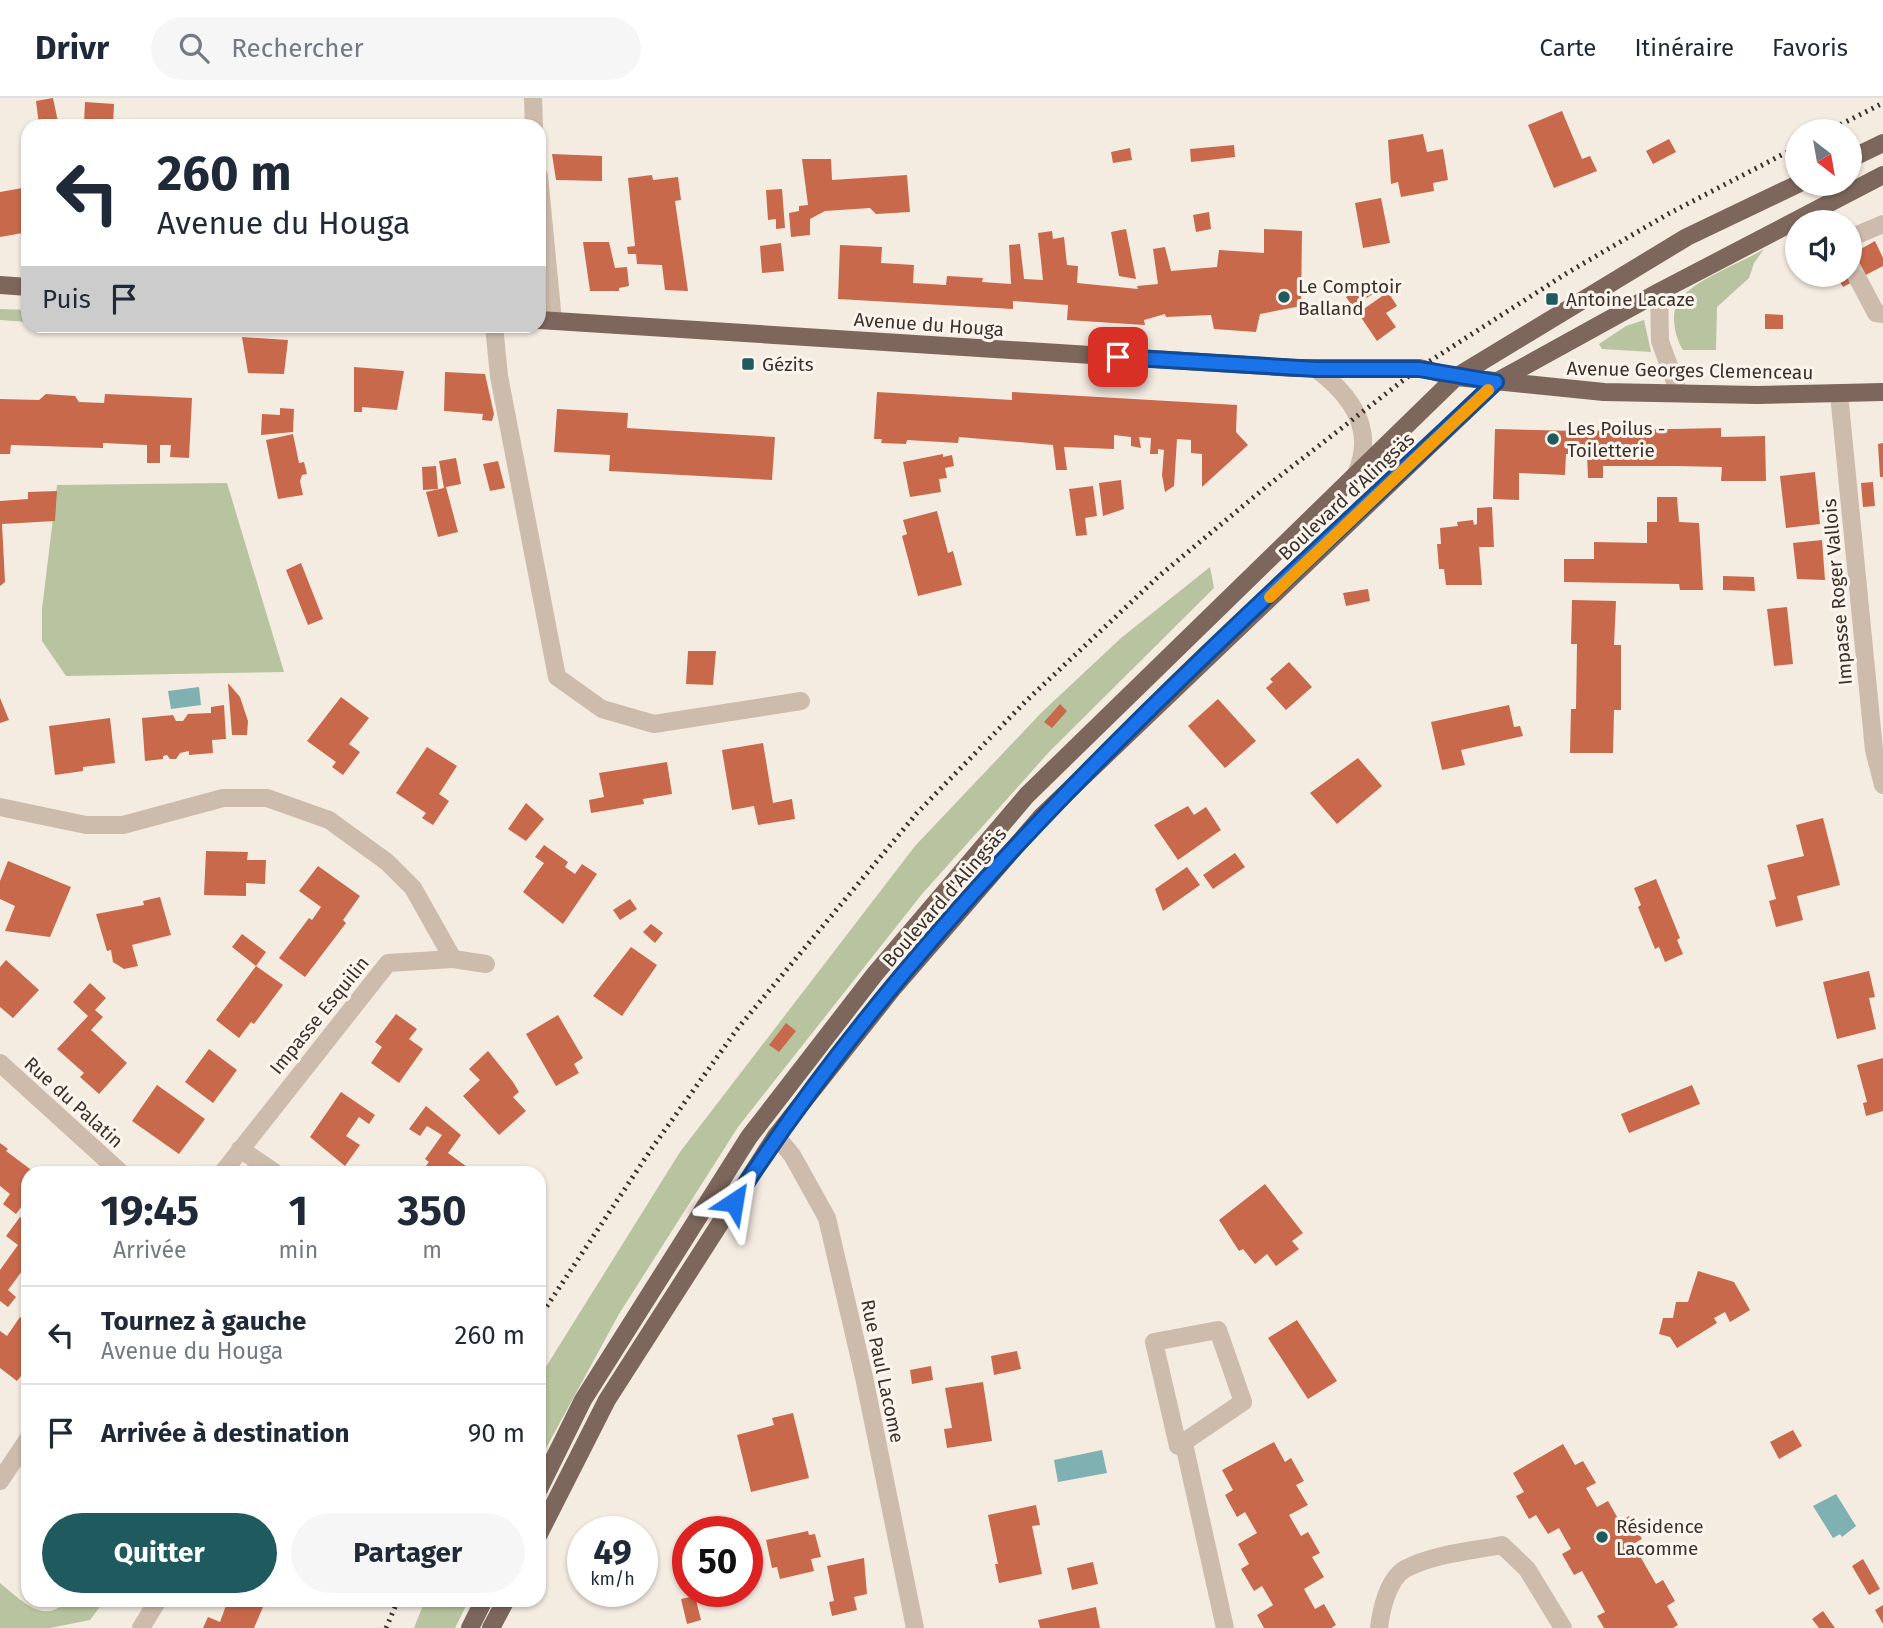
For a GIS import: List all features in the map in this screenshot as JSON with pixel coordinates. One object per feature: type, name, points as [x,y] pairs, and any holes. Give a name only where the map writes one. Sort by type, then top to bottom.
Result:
[{"type":"main road","points":[[1862,154],[1883,144]]},
{"type":"main road","name":"Boulevard d'Alingsäs","points":[[546,1520],[607,1400],[776,1136],[894,987],[1042,816],[1496,382],[1659,292],[1883,175]]},
{"type":"main road","name":"Boulevard d'Alingsäs","points":[[546,1475],[583,1401],[749,1137],[874,974],[1027,795],[1456,377],[1687,237],[1785,190]]},
{"type":"main road","points":[[0,285],[21,286]]},
{"type":"main road","name":"Avenue du Houga","points":[[546,321],[1316,369],[1419,369],[1496,382]]},
{"type":"main road","name":"Avenue Georges Clemenceau","points":[[1496,382],[1604,392],[1883,392]]},
{"type":"main road","points":[[470,1628],[480,1607]]},
{"type":"main road","points":[[491,1628],[502,1607]]},
{"type":"street","points":[[533,98],[534,119]]},
{"type":"street","points":[[1862,233],[1883,224]]},
{"type":"street","points":[[1862,287],[1876,313],[1883,314]]},
{"type":"street","points":[[1659,292],[1660,341],[1679,393]]},
{"type":"street","points":[[495,333],[499,376],[557,677],[602,709],[654,724],[801,701]]},
{"type":"street","points":[[1316,369],[1348,397],[1358,415],[1364,448],[1356,474]]},
{"type":"street","name":"Impasse Roger Vallois","points":[[1839,394],[1874,750],[1883,785]]},
{"type":"street","points":[[0,807],[86,825],[123,825],[223,798],[267,798],[329,820],[387,862],[413,888],[453,959]]},
{"type":"street","name":"Impasse Esquilin","points":[[227,1166],[388,963],[453,959],[486,964]]},
{"type":"street","name":"Rue du Palatin","points":[[0,1063],[113,1166]]},
{"type":"street","name":"Rue Paul Lacome","points":[[776,1136],[792,1155],[827,1218],[864,1377],[915,1628]]},
{"type":"street","points":[[240,1149],[265,1166]]},
{"type":"street","points":[[1218,1330],[1243,1402],[1184,1444],[1178,1446],[1154,1342],[1218,1330]]},
{"type":"street","points":[[1184,1444],[1225,1628]]},
{"type":"street","points":[[0,1481],[21,1450]]},
{"type":"street","points":[[1379,1628],[1382,1604],[1403,1570],[1440,1558],[1502,1545],[1527,1569],[1563,1628]]},
{"type":"street","points":[[141,1628],[154,1607]]},
{"type":"green space","points":[[1764,249],[1754,263],[1749,278],[1717,307],[1716,350],[1683,350],[1674,325],[1675,311],[1680,299],[1708,278]]},
{"type":"green space","points":[[0,309],[21,310],[21,322],[0,320]]},
{"type":"green space","points":[[1644,320],[1651,352],[1602,349],[1599,344],[1626,326]]},
{"type":"green space","points":[[227,483],[284,672],[66,676],[42,641],[42,609],[57,485]]},
{"type":"green space","points":[[1210,567],[1214,588],[1049,752],[922,894],[738,1127],[619,1314],[546,1448],[546,1367],[680,1152],[915,846],[1042,712],[1121,638]]},
{"type":"green space","points":[[0,1583],[21,1600],[21,1607],[50,1611],[60,1607],[100,1607],[90,1620],[50,1628],[0,1628]]},
{"type":"green space","points":[[422,1607],[466,1607],[455,1628],[414,1628]]},
{"type":"water","points":[[199,687],[201,705],[171,709],[168,691]]},
{"type":"water","points":[[1102,1450],[1107,1473],[1058,1482],[1054,1460]]},
{"type":"water","points":[[1836,1494],[1856,1526],[1842,1537],[1840,1534],[1833,1538],[1813,1506]]},
{"type":"building","points":[[53,98],[57,119],[38,119],[36,101]]},
{"type":"building","points":[[85,102],[114,104],[113,119],[84,119]]},
{"type":"building","points":[[1562,111],[1582,159],[1590,156],[1597,171],[1554,188],[1528,125]]},
{"type":"building","points":[[1423,134],[1427,152],[1443,149],[1448,180],[1433,183],[1434,191],[1401,197],[1398,182],[1391,184],[1388,140]]},
{"type":"building","points":[[1669,139],[1676,152],[1653,164],[1646,151]]},
{"type":"building","points":[[1234,145],[1235,157],[1191,162],[1190,149]]},
{"type":"building","points":[[1130,148],[1132,160],[1113,163],[1111,152]]},
{"type":"building","points":[[552,154],[602,156],[602,181],[556,180]]},
{"type":"building","points":[[802,159],[831,159],[832,180],[907,175],[910,212],[876,214],[870,208],[825,211],[810,219],[810,235],[791,237],[789,213],[799,211],[799,206],[808,205]]},
{"type":"building","points":[[652,175],[653,180],[678,177],[681,200],[675,201],[688,291],[665,290],[662,265],[637,264],[636,254],[628,254],[627,247],[635,246],[628,178]]},
{"type":"building","points":[[21,188],[21,233],[0,237],[0,192]]},
{"type":"building","points":[[782,189],[785,228],[776,229],[776,219],[768,220],[766,190]]},
{"type":"building","points":[[1381,198],[1390,243],[1363,248],[1355,203]]},
{"type":"building","points":[[1209,212],[1211,229],[1196,232],[1193,215]]},
{"type":"building","points":[[1126,229],[1136,279],[1119,276],[1111,232]]},
{"type":"building","points":[[1264,229],[1302,231],[1301,306],[1260,314],[1256,332],[1214,329],[1211,315],[1166,317],[1165,314],[1144,320],[1145,325],[1067,320],[1068,305],[1013,301],[1013,309],[838,299],[840,245],[882,247],[881,263],[914,265],[913,283],[946,285],[947,276],[983,278],[982,282],[1011,284],[1009,245],[1020,244],[1024,279],[1043,280],[1038,233],[1052,231],[1053,239],[1064,237],[1067,265],[1078,266],[1077,283],[1138,289],[1137,286],[1158,284],[1153,249],[1165,247],[1171,271],[1217,267],[1219,250],[1264,253]]},
{"type":"building","points":[[1875,241],[1883,258],[1883,266],[1862,277],[1862,248]]},
{"type":"building","points":[[583,242],[609,242],[615,268],[627,267],[629,286],[619,288],[619,291],[590,291]]},
{"type":"building","points":[[781,243],[784,271],[762,273],[760,246]]},
{"type":"building","points":[[1369,282],[1376,292],[1353,307],[1346,297]]},
{"type":"building","points":[[1388,292],[1397,306],[1386,313],[1396,327],[1377,341],[1358,313]]},
{"type":"building","points":[[1765,314],[1783,315],[1783,329],[1765,329]]},
{"type":"building","points":[[242,337],[288,340],[284,374],[248,373]]},
{"type":"building","points":[[354,367],[404,371],[397,410],[362,407],[362,412],[354,412]]},
{"type":"building","points":[[445,372],[485,374],[494,414],[492,421],[482,420],[483,414],[444,411]]},
{"type":"building","points":[[877,392],[1012,400],[1012,392],[1237,405],[1236,432],[1248,445],[1202,487],[1202,454],[1191,453],[1191,440],[1177,439],[1174,486],[1165,492],[1162,475],[1164,450],[1158,449],[1158,454],[1150,454],[1151,438],[1139,437],[1141,448],[1131,446],[1131,437],[1114,435],[1114,449],[1064,447],[1067,470],[1056,470],[1053,445],[959,437],[958,443],[907,440],[906,444],[881,443],[882,439],[874,439]]},
{"type":"building","points":[[46,394],[75,396],[79,402],[104,403],[105,394],[192,398],[189,458],[170,457],[171,445],[160,445],[160,463],[147,463],[147,445],[103,443],[103,448],[11,445],[10,454],[0,454],[0,399],[39,400]]},
{"type":"building","points":[[280,408],[294,409],[293,432],[261,435],[262,414],[280,415]]},
{"type":"building","points":[[557,409],[628,413],[627,428],[775,437],[772,480],[609,471],[610,455],[554,452]]},
{"type":"building","points":[[1721,428],[1721,437],[1765,436],[1766,481],[1721,481],[1722,467],[1675,466],[1603,466],[1603,478],[1588,478],[1587,454],[1566,454],[1565,475],[1519,473],[1519,500],[1493,499],[1495,429],[1577,431]]},
{"type":"building","points":[[293,434],[299,463],[304,462],[307,474],[302,475],[300,481],[303,495],[278,499],[266,440]]},
{"type":"building","points":[[1883,443],[1883,477],[1880,477],[1878,444]]},
{"type":"building","points":[[943,454],[943,457],[952,455],[954,466],[945,468],[947,478],[939,479],[941,492],[910,497],[903,462]]},
{"type":"building","points":[[456,458],[461,484],[446,487],[458,532],[438,537],[426,492],[444,488],[439,461]]},
{"type":"building","points":[[498,461],[505,488],[490,491],[483,464]]},
{"type":"building","points":[[436,466],[438,489],[423,490],[422,467]]},
{"type":"building","points":[[1815,472],[1820,524],[1786,528],[1780,476]]},
{"type":"building","points":[[1121,480],[1124,509],[1103,516],[1099,483]]},
{"type":"building","points":[[1873,482],[1875,506],[1863,507],[1861,483]]},
{"type":"building","points":[[1093,486],[1097,516],[1085,518],[1087,535],[1076,536],[1069,489]]},
{"type":"building","points":[[57,491],[55,521],[2,524],[5,582],[0,586],[0,501],[28,499],[28,492]]},
{"type":"building","points":[[1657,497],[1677,497],[1679,522],[1699,523],[1703,590],[1680,590],[1679,584],[1564,582],[1564,559],[1594,559],[1594,542],[1647,543],[1647,522],[1657,522]]},
{"type":"building","points":[[1492,507],[1494,547],[1479,547],[1482,585],[1446,585],[1444,569],[1439,569],[1437,544],[1441,544],[1440,528],[1458,526],[1457,522],[1473,520],[1474,525],[1477,524],[1477,508]]},
{"type":"building","points":[[937,511],[948,553],[953,551],[962,585],[918,596],[902,536],[907,534],[903,520]]},
{"type":"building","points":[[1822,540],[1825,580],[1797,579],[1793,543]]},
{"type":"building","points":[[301,563],[323,619],[308,625],[286,570]]},
{"type":"building","points":[[1723,576],[1754,577],[1755,591],[1723,590]]},
{"type":"building","points":[[1368,589],[1370,601],[1346,606],[1343,593]]},
{"type":"building","points":[[1572,600],[1616,601],[1614,645],[1621,645],[1621,710],[1614,710],[1613,753],[1570,753],[1571,709],[1576,709],[1577,644],[1571,644]]},
{"type":"building","points":[[1787,607],[1793,664],[1774,666],[1767,609]]},
{"type":"building","points":[[688,651],[716,651],[713,685],[686,684]]},
{"type":"building","points":[[1289,662],[1312,687],[1286,710],[1266,688],[1273,682],[1270,679]]},
{"type":"building","points":[[228,683],[240,697],[248,721],[247,735],[232,735]]},
{"type":"building","points":[[341,697],[369,718],[349,744],[360,752],[343,775],[332,767],[336,762],[307,741]]},
{"type":"building","points":[[0,698],[9,720],[0,723]]},
{"type":"building","points":[[1218,699],[1256,741],[1225,768],[1188,726]]},
{"type":"building","points":[[1060,704],[1067,711],[1052,728],[1044,722]]},
{"type":"building","points":[[224,705],[226,739],[212,740],[213,753],[189,755],[189,751],[180,753],[176,759],[170,759],[167,755],[163,756],[163,759],[145,761],[142,718],[173,715],[176,721],[183,721],[188,714],[211,713],[211,707]]},
{"type":"building","points":[[1509,705],[1514,727],[1520,726],[1523,736],[1461,750],[1465,765],[1442,770],[1431,722]]},
{"type":"building","points":[[110,718],[115,763],[83,767],[83,771],[55,775],[49,726]]},
{"type":"building","points":[[763,743],[773,803],[792,799],[795,819],[758,825],[754,806],[732,810],[722,750]]},
{"type":"building","points":[[427,747],[457,766],[439,794],[449,801],[433,825],[422,818],[426,813],[396,793]]},
{"type":"building","points":[[1358,758],[1382,786],[1337,824],[1310,793]]},
{"type":"building","points":[[667,762],[672,794],[643,799],[644,804],[591,813],[589,800],[604,797],[599,773]]},
{"type":"building","points":[[526,803],[544,819],[526,841],[508,829]]},
{"type":"building","points":[[1188,806],[1194,815],[1206,807],[1221,830],[1178,860],[1154,825]]},
{"type":"building","points":[[1823,818],[1840,885],[1797,896],[1803,920],[1776,927],[1769,901],[1776,899],[1767,865],[1804,856],[1796,825]]},
{"type":"building","points":[[544,845],[568,862],[565,867],[575,874],[582,864],[597,874],[563,924],[523,892],[544,863],[535,857]]},
{"type":"building","points":[[206,851],[248,852],[247,860],[266,860],[265,884],[246,883],[246,896],[204,895]]},
{"type":"building","points":[[1235,853],[1245,867],[1213,889],[1203,875]]},
{"type":"building","points":[[8,861],[71,887],[50,937],[5,931],[15,906],[0,899],[0,881]]},
{"type":"building","points":[[318,866],[360,896],[343,920],[346,923],[305,977],[279,958],[309,918],[312,920],[321,907],[299,891]]},
{"type":"building","points":[[1187,867],[1200,885],[1163,911],[1155,889]]},
{"type":"building","points":[[1656,879],[1680,938],[1677,940],[1683,954],[1665,962],[1659,947],[1655,949],[1638,907],[1641,905],[1634,888]]},
{"type":"building","points":[[160,897],[171,935],[132,945],[138,966],[124,969],[113,962],[111,950],[107,951],[96,914],[144,905],[143,901]]},
{"type":"building","points":[[630,899],[637,909],[620,920],[613,910]]},
{"type":"building","points":[[651,924],[663,933],[655,943],[643,932]]},
{"type":"building","points":[[242,934],[266,952],[256,966],[232,947]]},
{"type":"building","points":[[631,947],[657,965],[622,1016],[593,996]]},
{"type":"building","points":[[6,960],[39,990],[13,1018],[0,1007],[0,967]]},
{"type":"building","points":[[256,966],[283,985],[254,1024],[251,1022],[239,1038],[216,1020]]},
{"type":"building","points":[[1869,971],[1875,997],[1869,998],[1876,1029],[1837,1039],[1823,982]]},
{"type":"building","points":[[90,983],[106,998],[95,1010],[103,1017],[91,1030],[127,1063],[99,1094],[80,1077],[84,1073],[57,1049],[88,1016],[73,1002]]},
{"type":"building","points":[[396,1014],[417,1029],[409,1039],[423,1049],[399,1083],[371,1063],[382,1047],[375,1042]]},
{"type":"building","points":[[558,1015],[583,1058],[574,1064],[579,1073],[556,1086],[526,1034]]},
{"type":"building","points":[[786,1023],[796,1031],[779,1052],[769,1045]]},
{"type":"building","points":[[209,1049],[237,1070],[213,1103],[185,1082]]},
{"type":"building","points":[[488,1051],[513,1082],[519,1092],[513,1097],[526,1111],[499,1135],[463,1096],[480,1080],[469,1069]]},
{"type":"building","points":[[1883,1058],[1883,1111],[1866,1116],[1863,1103],[1867,1102],[1857,1065]]},
{"type":"building","points":[[157,1085],[205,1119],[179,1154],[132,1121]]},
{"type":"building","points":[[1692,1085],[1700,1104],[1629,1133],[1621,1114]]},
{"type":"building","points":[[341,1092],[375,1115],[369,1124],[359,1117],[346,1136],[360,1145],[345,1166],[310,1137]]},
{"type":"building","points":[[426,1106],[461,1135],[448,1153],[466,1166],[426,1166],[429,1162],[425,1159],[442,1135],[427,1126],[420,1136],[409,1129]]},
{"type":"building","points":[[0,1143],[26,1166],[21,1166],[21,1207],[16,1214],[3,1204],[10,1194],[0,1186]]},
{"type":"building","points":[[1265,1184],[1303,1233],[1292,1241],[1299,1249],[1276,1266],[1267,1254],[1255,1264],[1243,1249],[1239,1251],[1219,1220]]},
{"type":"building","points":[[21,1218],[21,1272],[8,1290],[16,1297],[8,1307],[0,1301],[0,1270],[18,1245],[6,1236]]},
{"type":"building","points":[[1698,1271],[1734,1282],[1750,1310],[1730,1322],[1725,1312],[1714,1318],[1717,1323],[1677,1348],[1670,1337],[1659,1334],[1663,1318],[1673,1318],[1676,1302],[1688,1302]]},
{"type":"building","points":[[20,1317],[21,1376],[17,1381],[0,1368],[0,1331],[7,1336]]},
{"type":"building","points":[[1297,1320],[1337,1381],[1308,1399],[1268,1338]]},
{"type":"building","points":[[1017,1351],[1021,1369],[994,1375],[991,1356]]},
{"type":"building","points":[[931,1366],[933,1380],[912,1384],[910,1370]]},
{"type":"building","points":[[983,1382],[992,1441],[947,1448],[944,1429],[952,1428],[945,1388]]},
{"type":"building","points":[[793,1413],[809,1478],[751,1492],[737,1435],[774,1425],[772,1418]]},
{"type":"building","points":[[1793,1430],[1802,1446],[1779,1459],[1770,1442]]},
{"type":"building","points":[[1274,1442],[1285,1462],[1291,1458],[1304,1481],[1296,1485],[1308,1505],[1289,1515],[1301,1536],[1308,1532],[1320,1553],[1312,1557],[1324,1577],[1304,1589],[1315,1609],[1324,1604],[1336,1625],[1331,1628],[1264,1628],[1257,1615],[1273,1605],[1262,1586],[1254,1591],[1241,1569],[1249,1564],[1238,1544],[1257,1533],[1245,1512],[1237,1517],[1225,1495],[1233,1490],[1222,1470]]},
{"type":"building","name":"Résidence Lacomme","points":[[1563,1444],[1575,1465],[1583,1461],[1596,1483],[1586,1488],[1597,1507],[1608,1501],[1620,1522],[1629,1516],[1642,1539],[1633,1544],[1656,1584],[1663,1580],[1675,1601],[1667,1606],[1678,1625],[1673,1628],[1604,1628],[1597,1616],[1605,1612],[1582,1571],[1574,1575],[1562,1554],[1571,1549],[1559,1528],[1548,1534],[1536,1515],[1529,1519],[1516,1496],[1524,1492],[1513,1473]]},
{"type":"building","points":[[1036,1505],[1040,1525],[1032,1526],[1042,1574],[999,1583],[988,1515]]},
{"type":"building","points":[[808,1531],[809,1535],[815,1534],[821,1557],[811,1559],[814,1571],[780,1579],[777,1567],[772,1568],[766,1540]]},
{"type":"building","points":[[864,1558],[867,1594],[854,1597],[857,1610],[832,1616],[829,1602],[834,1601],[827,1566]]},
{"type":"building","points":[[1863,1559],[1880,1589],[1869,1595],[1852,1566]]},
{"type":"building","points":[[1093,1562],[1098,1584],[1072,1590],[1067,1568]]},
{"type":"building","points":[[1883,1605],[1883,1624],[1875,1610]]},
{"type":"building","points":[[225,1607],[263,1607],[254,1628],[203,1628],[208,1617],[220,1622]]},
{"type":"building","points":[[683,1607],[698,1607],[701,1620],[687,1624]]},
{"type":"building","points":[[1096,1607],[1100,1628],[1040,1628],[1038,1620]]},
{"type":"building","points":[[1823,1611],[1835,1628],[1819,1628],[1812,1619]]},
{"type":"railway","points":[[1852,119],[1883,103]]},
{"type":"railway","points":[[546,1307],[652,1148],[738,1028],[917,813],[1025,702],[1159,576],[1267,486],[1419,368],[1567,273],[1668,214],[1785,153]]},
{"type":"railway","points":[[386,1628],[395,1607]]},
{"type":"slow traffic","points":[[1270,597],[1488,390]]},
{"type":"place","name":"Le Comptoir Balland","points":[[1284,297]]},
{"type":"place","name":"Antoine Lacaze","points":[[1552,299]]},
{"type":"place","name":"Gézits","points":[[748,364]]},
{"type":"place","name":"Les Poilus - Toiletterie","points":[[1553,439]]},
{"type":"place","name":"Résidence Lacomme","points":[[1602,1537]]},
{"type":"route","points":[[734,1202],[776,1136],[894,987],[1042,816],[1496,382],[1419,369],[1316,369],[1118,357]]}]
